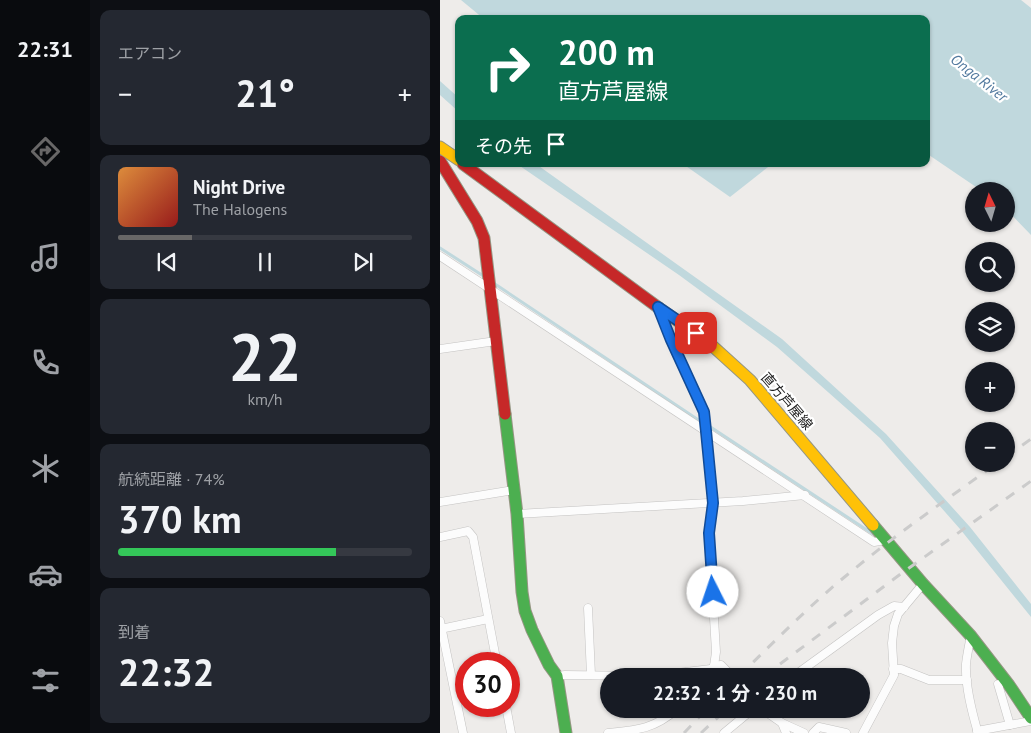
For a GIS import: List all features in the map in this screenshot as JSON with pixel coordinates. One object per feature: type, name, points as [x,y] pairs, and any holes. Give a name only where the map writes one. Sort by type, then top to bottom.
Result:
[{"type":"main road","points":[[440,147],[455,157]]},
{"type":"main road","points":[[440,161],[478,221],[484,238],[517,514],[525,611],[549,665],[557,676],[566,733]]},
{"type":"main road","name":"直方芦屋線","points":[[467,167],[707,341],[750,380],[885,540],[971,636],[1031,719]]},
{"type":"street","points":[[440,256],[874,542],[885,540]]},
{"type":"street","points":[[658,307],[676,352],[704,412],[713,503],[709,533],[716,652],[713,668]]},
{"type":"street","points":[[676,352],[680,342],[688,335],[696,333]]},
{"type":"street","points":[[440,349],[496,341]]},
{"type":"street","points":[[440,502],[514,490]]},
{"type":"street","points":[[517,514],[805,496]]},
{"type":"street","points":[[440,537],[468,531],[473,537],[495,652]]},
{"type":"street","points":[[863,733],[894,675],[892,643],[898,614],[923,584]]},
{"type":"street","points":[[805,668],[878,615],[894,606],[904,607]]},
{"type":"street","points":[[588,608],[592,675]]},
{"type":"street","points":[[462,733],[440,626],[488,618]]},
{"type":"street","points":[[971,636],[966,664],[971,710],[978,732],[1031,719]]},
{"type":"street","points":[[713,668],[721,665],[724,668]]},
{"type":"street","points":[[893,669],[901,669],[929,680],[968,680]]},
{"type":"street","points":[[557,676],[600,675]]},
{"type":"street","points":[[998,684],[1010,725]]},
{"type":"street","points":[[508,717],[511,733]]},
{"type":"street","points":[[608,733],[645,728],[666,718]]},
{"type":"street","points":[[724,733],[742,718]]},
{"type":"street","points":[[775,718],[804,733]]},
{"type":"street","points":[[782,723],[786,733]]},
{"type":"street","points":[[814,733],[819,727],[846,733]]},
{"type":"water","name":"Onga River","points":[[461,0],[1021,0],[1031,8],[1031,235],[1015,218],[1015,182],[969,182],[930,156],[930,15],[479,15]]},
{"type":"water","points":[[440,81],[455,94],[455,108],[440,95]]},
{"type":"water","points":[[521,167],[540,167],[782,339],[886,434],[970,527],[1031,604],[1031,617],[960,529],[880,438],[777,347],[679,275]]},
{"type":"water","points":[[687,167],[768,167],[730,197]]},
{"type":"waterway","points":[[440,248],[485,277]]},
{"type":"waterway","points":[[492,282],[703,423]]},
{"type":"waterway","points":[[709,426],[873,534]]},
{"type":"railway","points":[[1015,451],[1031,439]]},
{"type":"railway","points":[[747,668],[805,612],[865,560],[985,472]]},
{"type":"railway","points":[[775,668],[902,573],[1031,481]]},
{"type":"railway","points":[[684,733],[698,718]]},
{"type":"railway","points":[[701,733],[717,718]]},
{"type":"traffic: fast","points":[[505,414],[517,514],[525,611],[549,665],[557,676],[566,733]]},
{"type":"traffic: fast","points":[[873,525],[923,584],[971,636],[1009,685],[1031,718]]},
{"type":"traffic: slow","points":[[440,147],[455,157]]},
{"type":"traffic: slow","points":[[659,308],[707,341],[750,380],[873,525]]},
{"type":"traffic: jam","points":[[440,161],[477,221],[484,238],[505,414]]},
{"type":"traffic: jam","points":[[467,167],[659,308]]},
{"type":"route","points":[[696,333],[658,307],[704,412],[713,503],[709,533],[713,592]]}]
